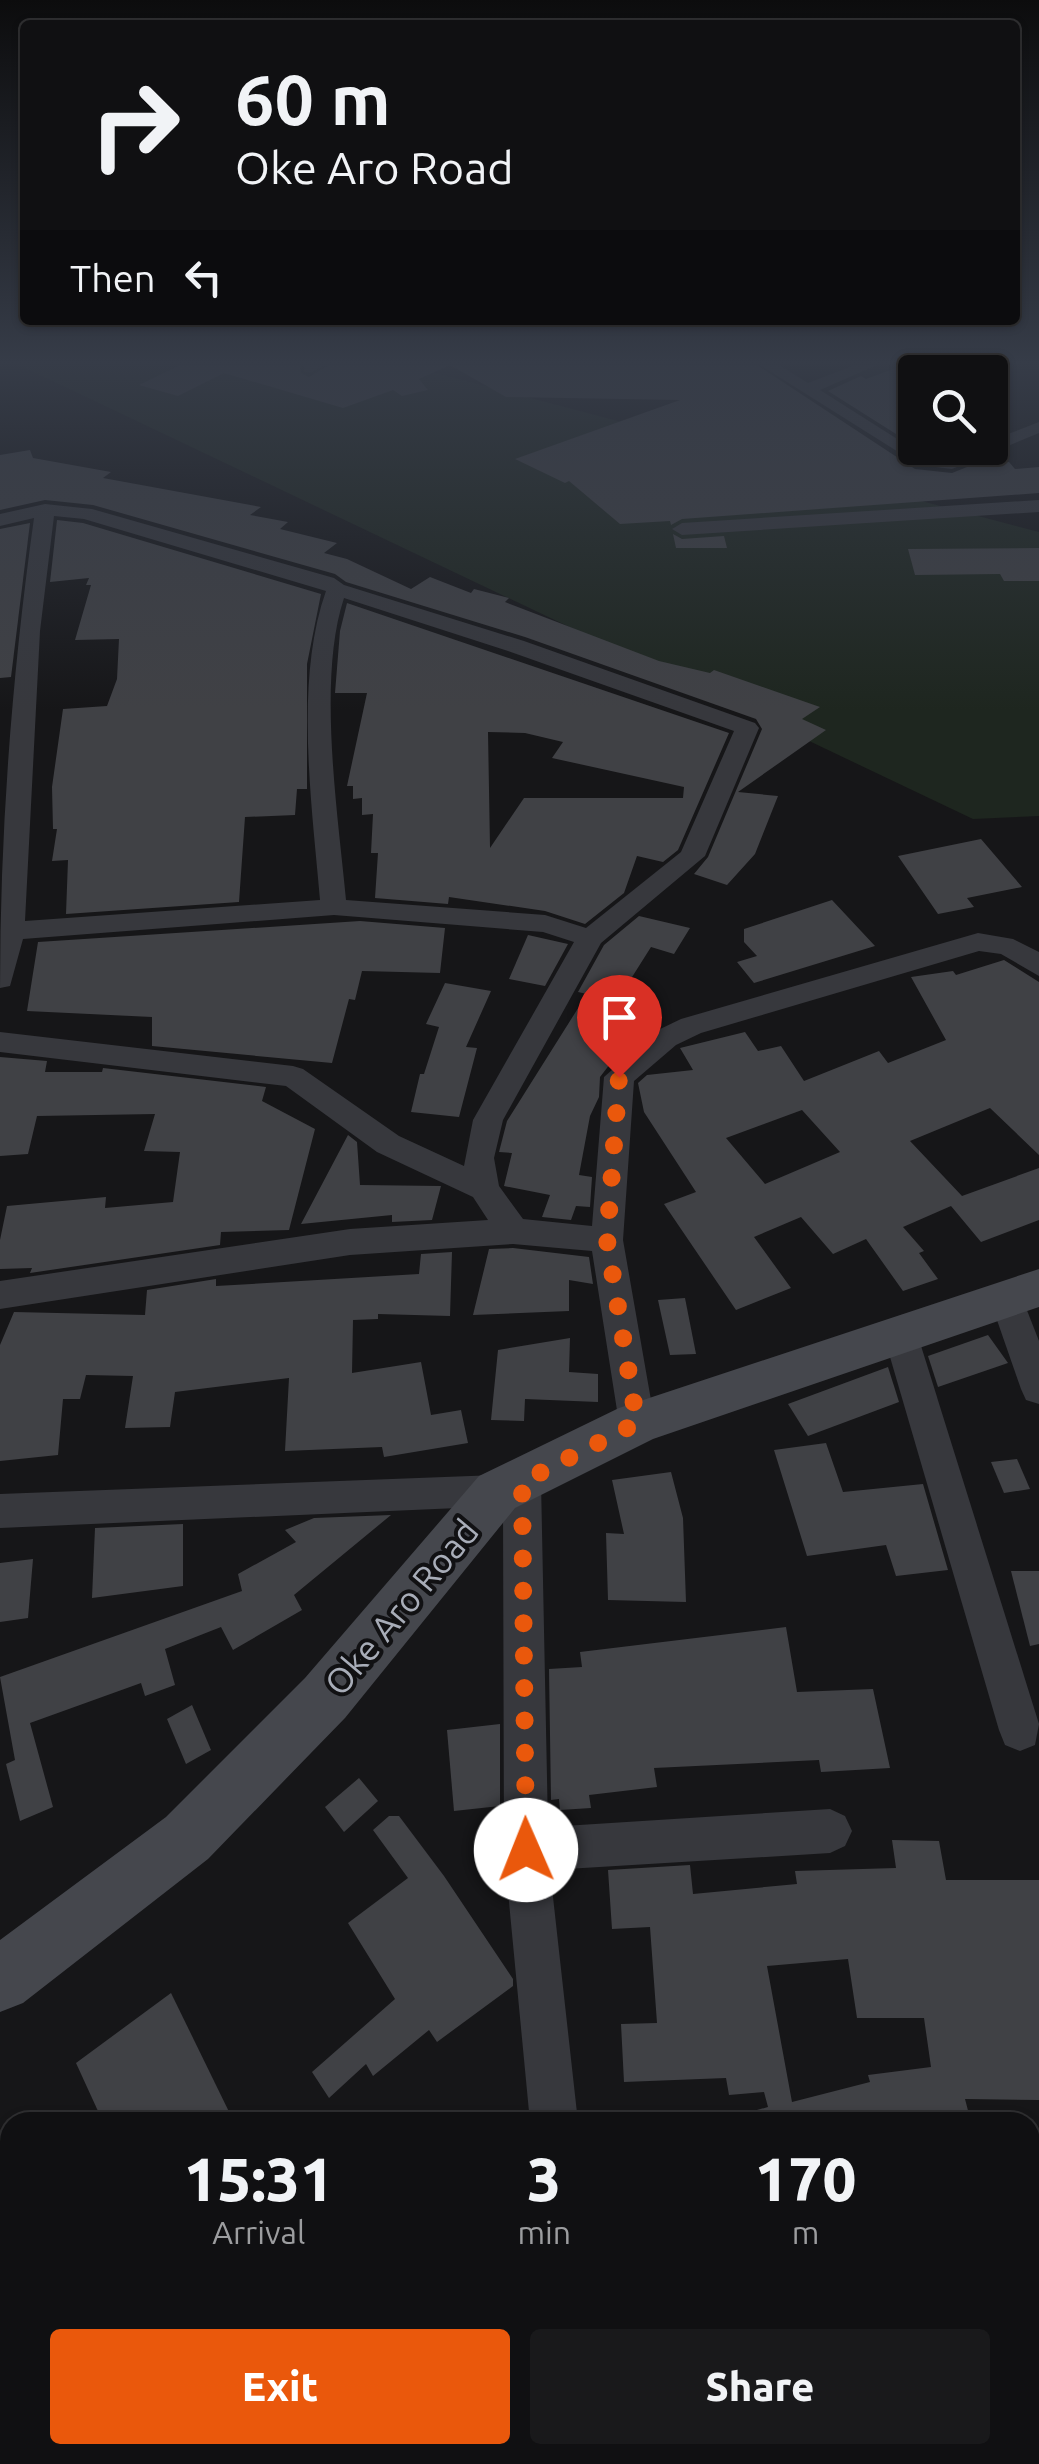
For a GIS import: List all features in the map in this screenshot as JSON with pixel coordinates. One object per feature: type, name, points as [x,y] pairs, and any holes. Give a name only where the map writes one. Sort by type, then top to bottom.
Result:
[{"type":"main road","name":"Oke Aro Road","points":[[0,1980],[187,1838],[325,1698],[509,1487],[637,1423],[1023,1294]]},
{"type":"street","points":[[682,529],[1039,506]]},
{"type":"street","points":[[0,979],[11,931],[10,782],[45,510]]},
{"type":"street","points":[[0,520],[45,510],[85,513],[151,530],[326,582],[337,589],[516,646],[747,728],[692,856],[590,938],[488,1120],[478,1158],[484,1189],[513,1230]]},
{"type":"street","points":[[334,908],[324,805],[323,670],[329,607],[337,589]]},
{"type":"street","points":[[0,638],[29,631]]},
{"type":"street","points":[[11,931],[334,908],[545,924],[590,938]]},
{"type":"street","points":[[637,1423],[607,1240],[619,1077],[666,1038],[691,1026],[978,942],[1001,943],[1024,952],[1039,967]]},
{"type":"street","points":[[0,1042],[292,1076],[388,1144],[484,1189]]},
{"type":"street","points":[[0,1294],[350,1242],[513,1230],[607,1240]]},
{"type":"street","points":[[1023,1294],[1039,1390]]},
{"type":"street","points":[[900,1333],[1020,1730]]},
{"type":"street","points":[[0,1511],[509,1487],[526,1850],[553,2112]]},
{"type":"street","points":[[526,1850],[830,1831]]},
{"type":"shaded area","points":[[261,480],[842,480],[1039,532],[1039,816],[973,819]]},
{"type":"building","points":[[0,480],[114,480],[261,507],[250,515],[288,522],[280,529],[337,543],[324,553],[347,559],[411,589],[430,577],[471,593],[474,589],[509,598],[505,602],[659,661],[710,673],[714,670],[820,707],[802,719],[826,730],[738,792],[778,796],[755,854],[727,885],[694,874],[708,857],[762,729],[756,719],[525,637],[346,582],[335,574],[93,505],[45,500],[0,510]]},
{"type":"building","points":[[559,480],[1039,480],[1039,493],[682,519],[671,525],[670,521],[620,524],[569,481]]},
{"type":"building","points":[[57,520],[83,523],[321,594],[307,664],[307,789],[297,789],[295,815],[245,817],[239,902],[66,914],[68,860],[52,861],[57,829],[53,829],[52,787],[63,709],[107,706],[117,679],[119,639],[75,640],[91,585],[86,585],[89,578],[50,582]]},
{"type":"building","points":[[30,523],[11,677],[0,678],[0,529]]},
{"type":"building","points":[[673,534],[682,539],[724,536],[727,548],[676,548]]},
{"type":"building","points":[[1039,548],[1039,581],[1004,581],[1000,574],[915,575],[908,549]]},
{"type":"building","points":[[347,603],[729,733],[678,850],[663,862],[637,856],[624,893],[585,924],[545,911],[449,897],[448,904],[375,898],[378,853],[371,853],[373,814],[362,815],[362,798],[353,799],[353,786],[347,786],[367,693],[335,693],[340,631]],"holes":[[[488,732],[525,733],[563,742],[552,758],[684,787],[683,798],[524,798],[490,848]]]},
{"type":"building","points":[[981,839],[1022,887],[967,898],[974,907],[938,914],[898,856]]},
{"type":"building","points":[[832,900],[875,946],[754,983],[737,962],[757,956],[744,942],[744,929]]},
{"type":"building","points":[[639,916],[690,928],[674,954],[651,947],[615,1004],[638,1011],[620,1051],[600,1077],[599,1097],[590,1116],[579,1175],[592,1177],[590,1207],[576,1206],[571,1220],[542,1217],[550,1195],[504,1186],[512,1153],[499,1152],[507,1121],[587,994],[578,992],[604,945]]},
{"type":"building","points":[[360,921],[445,928],[440,973],[362,971],[355,1000],[349,999],[332,1063],[152,1046],[152,1017],[27,1011],[38,942]]},
{"type":"building","points":[[528,935],[568,944],[545,986],[509,979]]},
{"type":"building","points":[[1004,960],[1039,982],[1039,1155],[990,1108],[910,1141],[962,1196],[1039,1168],[1039,1220],[981,1242],[951,1206],[903,1227],[924,1251],[919,1253],[938,1279],[903,1291],[866,1239],[833,1254],[801,1217],[754,1237],[791,1288],[736,1310],[664,1204],[696,1192],[644,1112],[638,1083],[647,1075],[693,1070],[680,1048],[745,1032],[758,1051],[781,1046],[804,1081],[879,1051],[888,1063],[946,1040],[911,977],[953,971],[956,975]],"holes":[[[802,1110],[840,1152],[765,1184],[726,1138]]]},
{"type":"building","points":[[445,983],[491,991],[466,1047],[477,1048],[459,1117],[411,1112],[420,1074],[424,1074],[439,1027],[426,1024]]},
{"type":"building","points":[[0,1057],[47,1061],[45,1072],[102,1072],[103,1068],[266,1087],[262,1101],[315,1129],[289,1230],[221,1232],[220,1245],[30,1273],[32,1268],[0,1269],[0,1240],[7,1206],[106,1197],[105,1208],[173,1202],[180,1152],[144,1151],[155,1114],[37,1116],[28,1154],[0,1156]]},
{"type":"building","points":[[348,1135],[357,1142],[360,1185],[441,1186],[432,1220],[392,1222],[392,1215],[301,1224]]},
{"type":"building","points":[[489,1249],[589,1257],[593,1284],[569,1280],[569,1311],[473,1315]]},
{"type":"building","points":[[452,1252],[450,1316],[378,1314],[378,1319],[353,1320],[352,1373],[421,1362],[431,1415],[461,1410],[468,1443],[384,1457],[382,1447],[285,1451],[289,1378],[175,1392],[170,1427],[125,1428],[133,1376],[86,1375],[80,1399],[63,1399],[58,1455],[0,1461],[0,1345],[14,1312],[145,1315],[147,1290],[216,1279],[216,1286],[419,1274],[421,1254]]},
{"type":"building","points":[[685,1298],[696,1354],[670,1355],[658,1300]]},
{"type":"building","points":[[988,1335],[1008,1363],[938,1387],[928,1356]]},
{"type":"building","points":[[570,1338],[569,1372],[598,1374],[598,1402],[525,1399],[524,1421],[491,1420],[498,1350]]},
{"type":"building","points":[[888,1367],[899,1402],[808,1436],[788,1404]]},
{"type":"building","points":[[826,1443],[843,1492],[923,1484],[948,1570],[896,1576],[886,1545],[807,1556],[774,1450]]},
{"type":"building","points":[[1017,1459],[1030,1489],[1004,1493],[991,1462]]},
{"type":"building","points":[[671,1472],[683,1518],[686,1602],[608,1600],[606,1533],[624,1534],[612,1480]]},
{"type":"building","points":[[391,1515],[294,1595],[302,1610],[233,1650],[221,1627],[165,1649],[175,1685],[145,1696],[141,1683],[30,1723],[53,1807],[20,1821],[6,1764],[15,1760],[0,1677],[242,1591],[238,1574],[296,1542],[285,1530],[314,1518]]},
{"type":"building","points":[[183,1524],[183,1586],[92,1598],[95,1528]]},
{"type":"building","points":[[33,1559],[28,1618],[0,1622],[0,1563]]},
{"type":"building","points":[[1011,1571],[1039,1571],[1039,1644],[1030,1646]]},
{"type":"building","points":[[786,1627],[797,1692],[873,1689],[890,1768],[821,1772],[819,1760],[654,1768],[657,1787],[589,1795],[591,1808],[560,1810],[559,1799],[551,1800],[549,1669],[582,1667],[580,1652]]},
{"type":"building","points":[[192,1705],[211,1750],[186,1764],[167,1719]]},
{"type":"building","points":[[500,1724],[500,1806],[454,1811],[447,1730]]},
{"type":"building","points":[[359,1778],[378,1801],[344,1832],[325,1807]]},
{"type":"building","points":[[389,1816],[399,1816],[444,1876],[513,1979],[513,1986],[437,2042],[429,2030],[373,2076],[366,2064],[329,2098],[312,2072],[395,1999],[348,1923],[408,1878],[373,1830]]},
{"type":"building","points":[[892,1840],[939,1841],[946,1880],[1039,1880],[1039,2100],[965,2099],[968,2112],[750,2112],[768,2107],[764,2092],[729,2095],[726,2078],[624,2082],[621,2024],[657,2023],[650,1927],[612,1929],[608,1870],[690,1865],[693,1894],[797,1884],[795,1871],[896,1868]],"holes":[[[848,1959],[857,2018],[924,2018],[931,2067],[868,2075],[870,2082],[792,2102],[767,1966]]]},
{"type":"building","points":[[171,1993],[229,2112],[98,2112],[76,2063]]},
{"type":"route","points":[[526,1850],[522,1482],[637,1423],[607,1240],[619,1077]]}]
